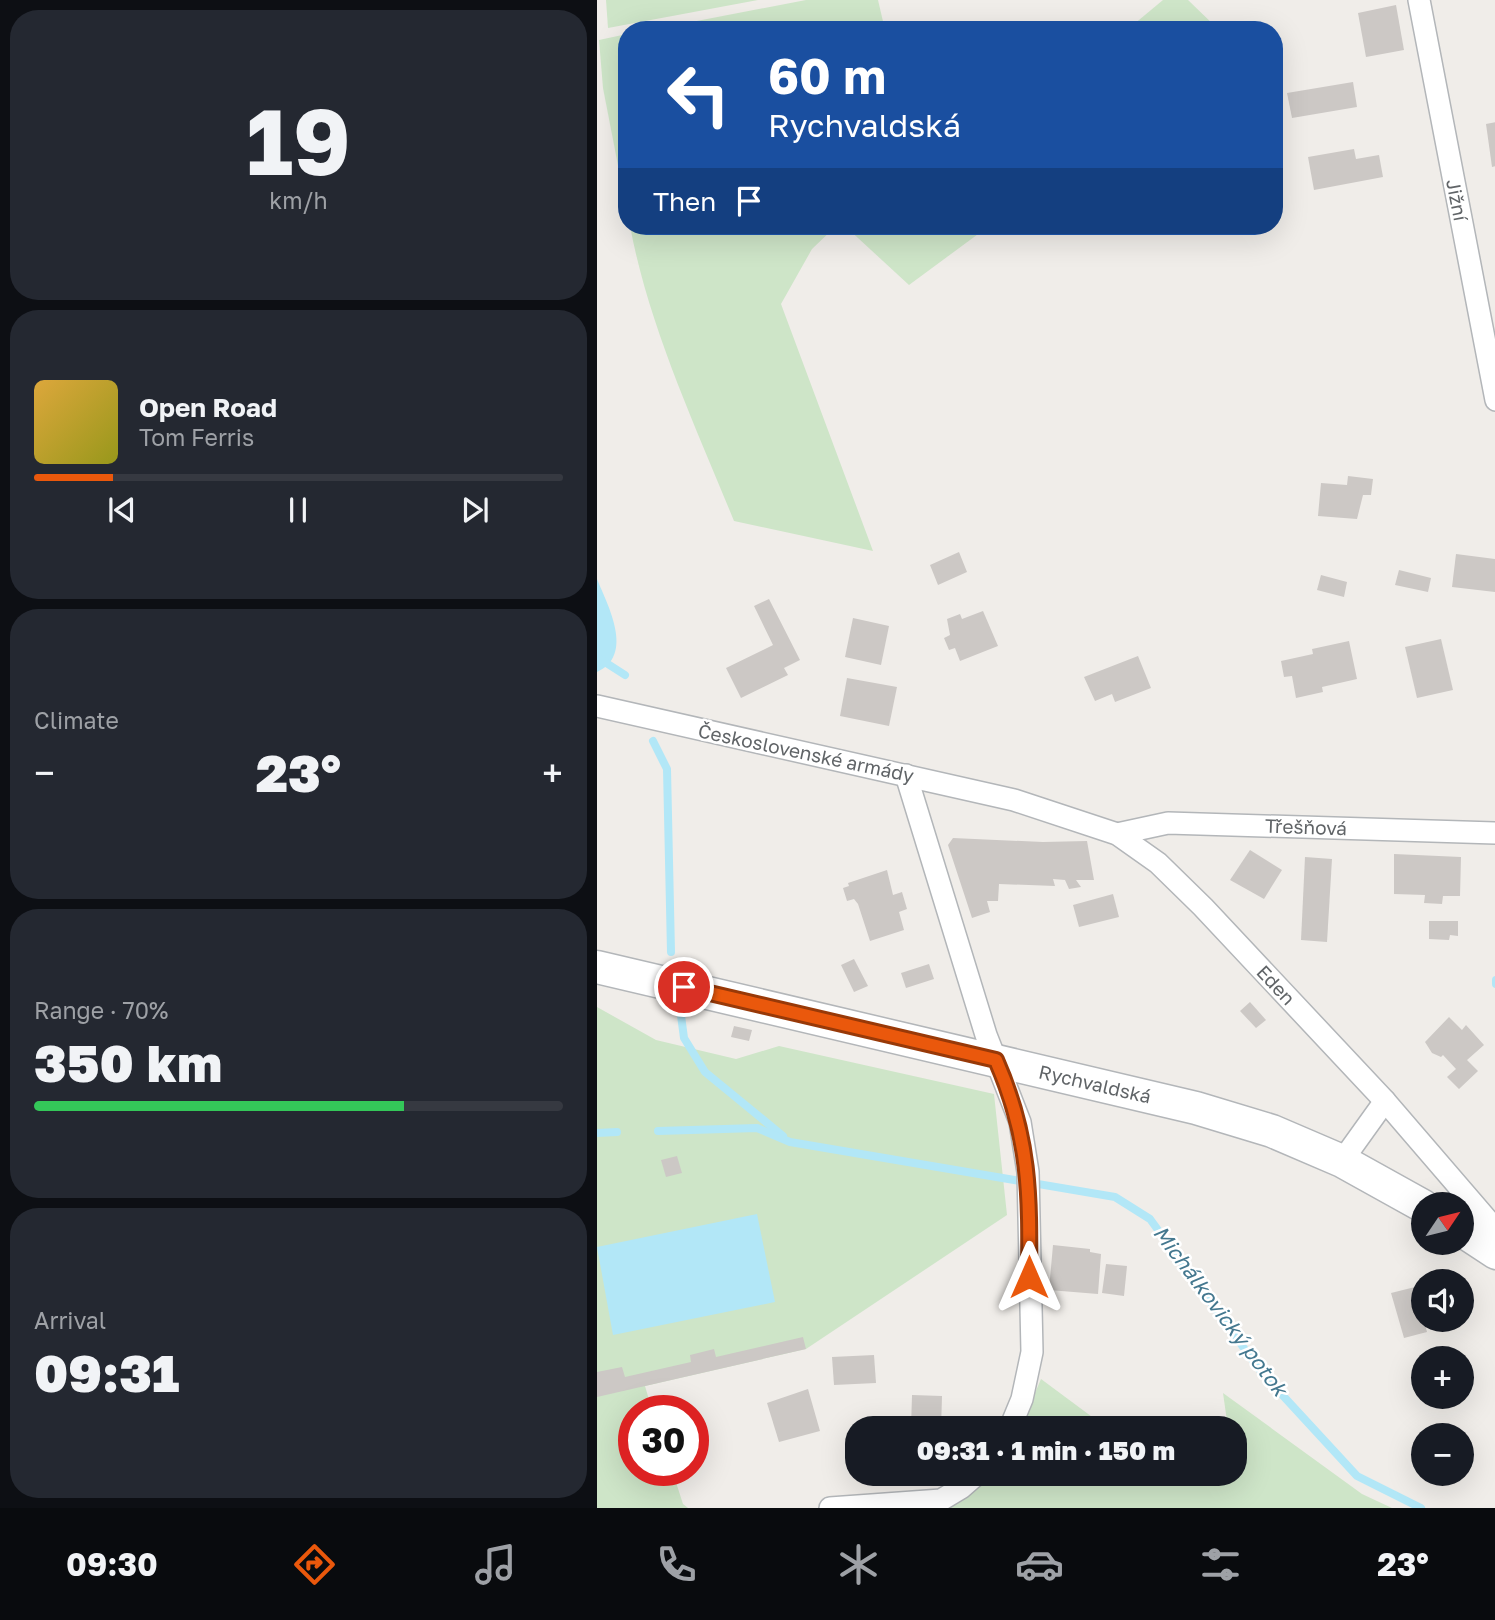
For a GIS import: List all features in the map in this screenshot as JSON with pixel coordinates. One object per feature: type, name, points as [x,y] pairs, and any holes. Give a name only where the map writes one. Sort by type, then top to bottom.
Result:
[{"type":"street","name":"Jižní","points":[[1419,0],[1495,400]]},
{"type":"street","name":"Československé armády","points":[[597,706],[1014,800]]},
{"type":"street","points":[[906,775],[996,1060],[1020,1122],[1029,1182],[1032,1352],[1022,1399],[1015,1416]]},
{"type":"street","name":"Eden","points":[[1014,800],[1117,834],[1158,863],[1203,907],[1385,1101],[1495,1230]]},
{"type":"street","name":"Třešňová","points":[[1117,834],[1168,823],[1495,833]]},
{"type":"street","name":"Rychvaldská","points":[[597,967],[1196,1108],[1272,1131],[1342,1161],[1411,1199]]},
{"type":"street","points":[[1342,1161],[1385,1101]]},
{"type":"street","points":[[1474,1239],[1495,1253]]},
{"type":"street","points":[[830,1508],[941,1500],[963,1486]]},
{"type":"green space","points":[[606,0],[758,0],[646,21],[618,21],[618,26],[608,28]]},
{"type":"green space","points":[[806,0],[878,0],[883,21],[697,21]]},
{"type":"green space","points":[[1163,0],[1188,0],[1210,21],[1138,21]]},
{"type":"green space","points":[[618,36],[618,166],[603,88],[599,40]]},
{"type":"green space","points":[[632,235],[827,235],[812,249],[781,304],[873,551],[734,521],[661,338]]},
{"type":"green space","points":[[855,235],[977,235],[909,285]]},
{"type":"green space","points":[[597,1007],[656,1040],[736,1059],[779,1046],[994,1094],[1007,1215],[806,1349],[645,1386],[648,1395],[618,1395],[618,1486],[677,1486],[683,1504],[688,1508],[597,1508]]},
{"type":"green space","points":[[1041,1379],[1091,1416],[1025,1416]]},
{"type":"green space","points":[[1223,1393],[1362,1494],[1392,1508],[904,1508],[951,1507],[978,1486],[1247,1486],[1247,1416],[1226,1416]]},
{"type":"water","points":[[597,579],[612,616],[617,642],[615,654],[608,664],[597,672]]},
{"type":"water","points":[[757,1214],[775,1302],[613,1335],[597,1247]]},
{"type":"building","points":[[1396,5],[1404,50],[1366,57],[1358,13]]},
{"type":"building","points":[[1353,82],[1357,107],[1292,118],[1287,93]]},
{"type":"building","points":[[1496,122],[1496,166],[1492,167],[1486,124]]},
{"type":"building","points":[[1354,149],[1356,159],[1379,155],[1383,177],[1314,190],[1308,157]]},
{"type":"building","points":[[1348,476],[1373,479],[1371,495],[1363,495],[1357,519],[1318,516],[1321,483],[1347,485]]},
{"type":"building","points":[[959,552],[967,572],[938,585],[930,565]]},
{"type":"building","points":[[1456,554],[1496,559],[1496,592],[1452,587]]},
{"type":"building","points":[[1399,570],[1431,578],[1428,592],[1395,585]]},
{"type":"building","points":[[1321,575],[1347,582],[1344,597],[1317,590]]},
{"type":"building","points":[[769,599],[800,660],[784,668],[788,675],[741,698],[726,668],[773,645],[754,606]]},
{"type":"building","points":[[983,611],[998,646],[960,661],[955,648],[949,650],[944,638],[950,635],[947,619],[960,614],[962,619]]},
{"type":"building","points":[[853,618],[889,626],[881,665],[845,657]]},
{"type":"building","points":[[1441,639],[1453,690],[1417,698],[1405,647]]},
{"type":"building","points":[[1349,641],[1357,679],[1322,687],[1323,692],[1296,698],[1292,676],[1284,677],[1281,661],[1313,654],[1312,649]]},
{"type":"building","points":[[1138,656],[1151,688],[1115,702],[1112,694],[1095,701],[1084,677]]},
{"type":"building","points":[[847,678],[897,687],[889,726],[840,716]]},
{"type":"building","points":[[953,838],[1087,841],[1094,880],[1076,880],[1081,887],[1069,889],[1065,880],[1053,879],[1055,886],[999,884],[998,901],[987,901],[990,912],[972,918],[948,845]]},
{"type":"building","points":[[1250,850],[1282,870],[1264,899],[1230,880]]},
{"type":"building","points":[[1394,854],[1461,857],[1460,896],[1443,896],[1442,904],[1424,903],[1425,895],[1394,894]]},
{"type":"building","points":[[1305,857],[1332,859],[1327,942],[1301,940]]},
{"type":"building","points":[[887,870],[893,895],[902,892],[907,909],[899,912],[904,930],[870,941],[858,904],[854,899],[847,901],[843,888],[849,886],[848,883]]},
{"type":"building","points":[[1113,894],[1119,917],[1079,927],[1073,905]]},
{"type":"building","points":[[1429,921],[1458,921],[1458,936],[1450,935],[1449,940],[1429,939]]},
{"type":"building","points":[[854,959],[868,986],[854,992],[841,965]]},
{"type":"building","points":[[929,964],[934,979],[906,988],[901,973]]},
{"type":"building","points":[[1250,1002],[1266,1020],[1256,1028],[1240,1011]]},
{"type":"building","points":[[1449,1017],[1462,1030],[1466,1025],[1484,1045],[1467,1060],[1478,1071],[1459,1089],[1447,1077],[1456,1069],[1443,1055],[1441,1057],[1432,1053],[1425,1042]]},
{"type":"building","points":[[734,1026],[752,1030],[749,1041],[731,1037]]},
{"type":"building","points":[[677,1156],[682,1173],[666,1177],[661,1160]]},
{"type":"building","points":[[1053,1245],[1090,1249],[1090,1252],[1101,1254],[1098,1294],[1049,1290]]},
{"type":"building","points":[[1106,1264],[1127,1266],[1124,1296],[1102,1293]]},
{"type":"building","points":[[1411,1288],[1411,1332],[1427,1332],[1404,1338],[1391,1293]]},
{"type":"building","points":[[803,1337],[806,1349],[597,1397],[597,1372],[622,1367],[625,1377],[691,1362],[690,1355],[714,1349],[716,1357]]},
{"type":"building","points":[[874,1355],[876,1383],[834,1385],[832,1357]]},
{"type":"building","points":[[808,1389],[820,1431],[779,1442],[767,1403]]},
{"type":"building","points":[[912,1395],[942,1396],[941,1416],[911,1416]]},
{"type":"waterway","points":[[597,657],[625,675]]},
{"type":"waterway","points":[[653,741],[667,769],[671,952]]},
{"type":"waterway","points":[[680,1008],[684,1038],[705,1072],[783,1136]]},
{"type":"waterway","name":"Michálkovický potok","points":[[658,1131],[757,1128],[790,1142],[1115,1197],[1150,1219],[1262,1373],[1357,1476],[1421,1508]]},
{"type":"waterway","name":"Michálkovický potok","points":[[597,1133],[617,1132]]},
{"type":"route","points":[[684,987],[996,1060],[1020,1122],[1029,1172],[1029,1277]]}]
